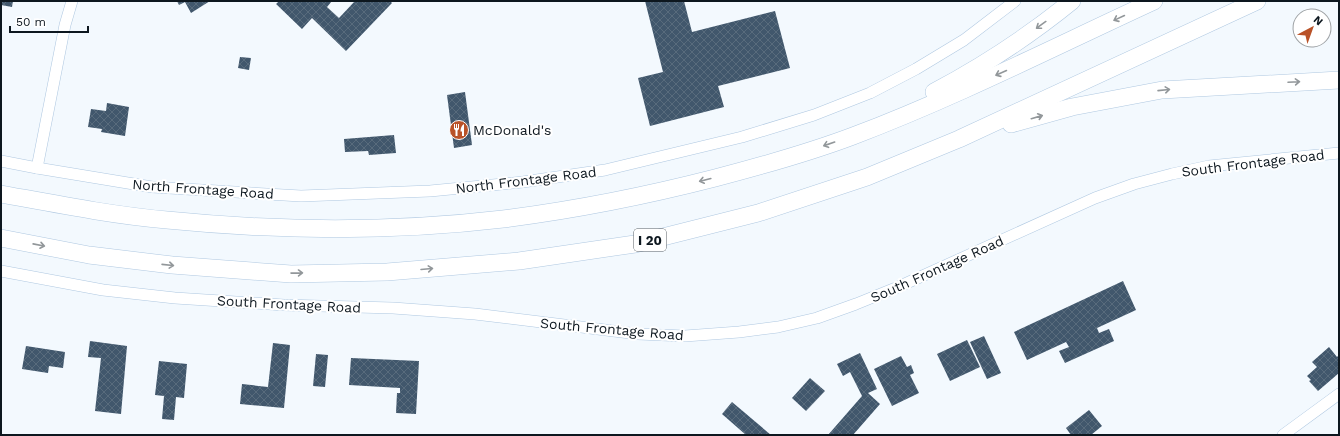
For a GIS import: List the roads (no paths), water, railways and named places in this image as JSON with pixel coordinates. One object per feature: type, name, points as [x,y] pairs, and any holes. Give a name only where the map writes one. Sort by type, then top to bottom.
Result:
[{"type":"highway","points":[[851,136],[945,86],[1003,51],[1042,25],[1072,1]]},
{"type":"highway","points":[[1,194],[80,209],[165,220],[238,226],[334,228],[421,226],[511,218],[670,189],[773,163],[851,136],[921,108],[1008,70],[1154,1]]},
{"type":"highway","name":"I 20","points":[[1,238],[89,255],[164,265],[291,274],[387,272],[519,261],[635,244],[758,213],[867,177],[959,139],[1257,1]]},
{"type":"highway","points":[[959,139],[1072,107],[1162,90],[1339,80]]},
{"type":"street","points":[[37,168],[65,25],[72,1]]},
{"type":"street","name":"North Frontage Road","points":[[1,161],[152,187],[301,196],[430,191],[523,182],[605,170],[742,137],[814,115],[870,93],[916,69],[964,40],[1015,1]]},
{"type":"street","name":"South Frontage Road","points":[[1,271],[104,290],[175,298],[284,305],[393,308],[475,314],[638,334],[685,336],[739,332],[778,327],[817,318],[856,304],[898,288],[1095,198],[1134,184],[1209,166],[1339,153]]},
{"type":"street","points":[[1283,435],[1339,394]]},
{"type":"place","name":"McDonald's","points":[[459,130]]}]
